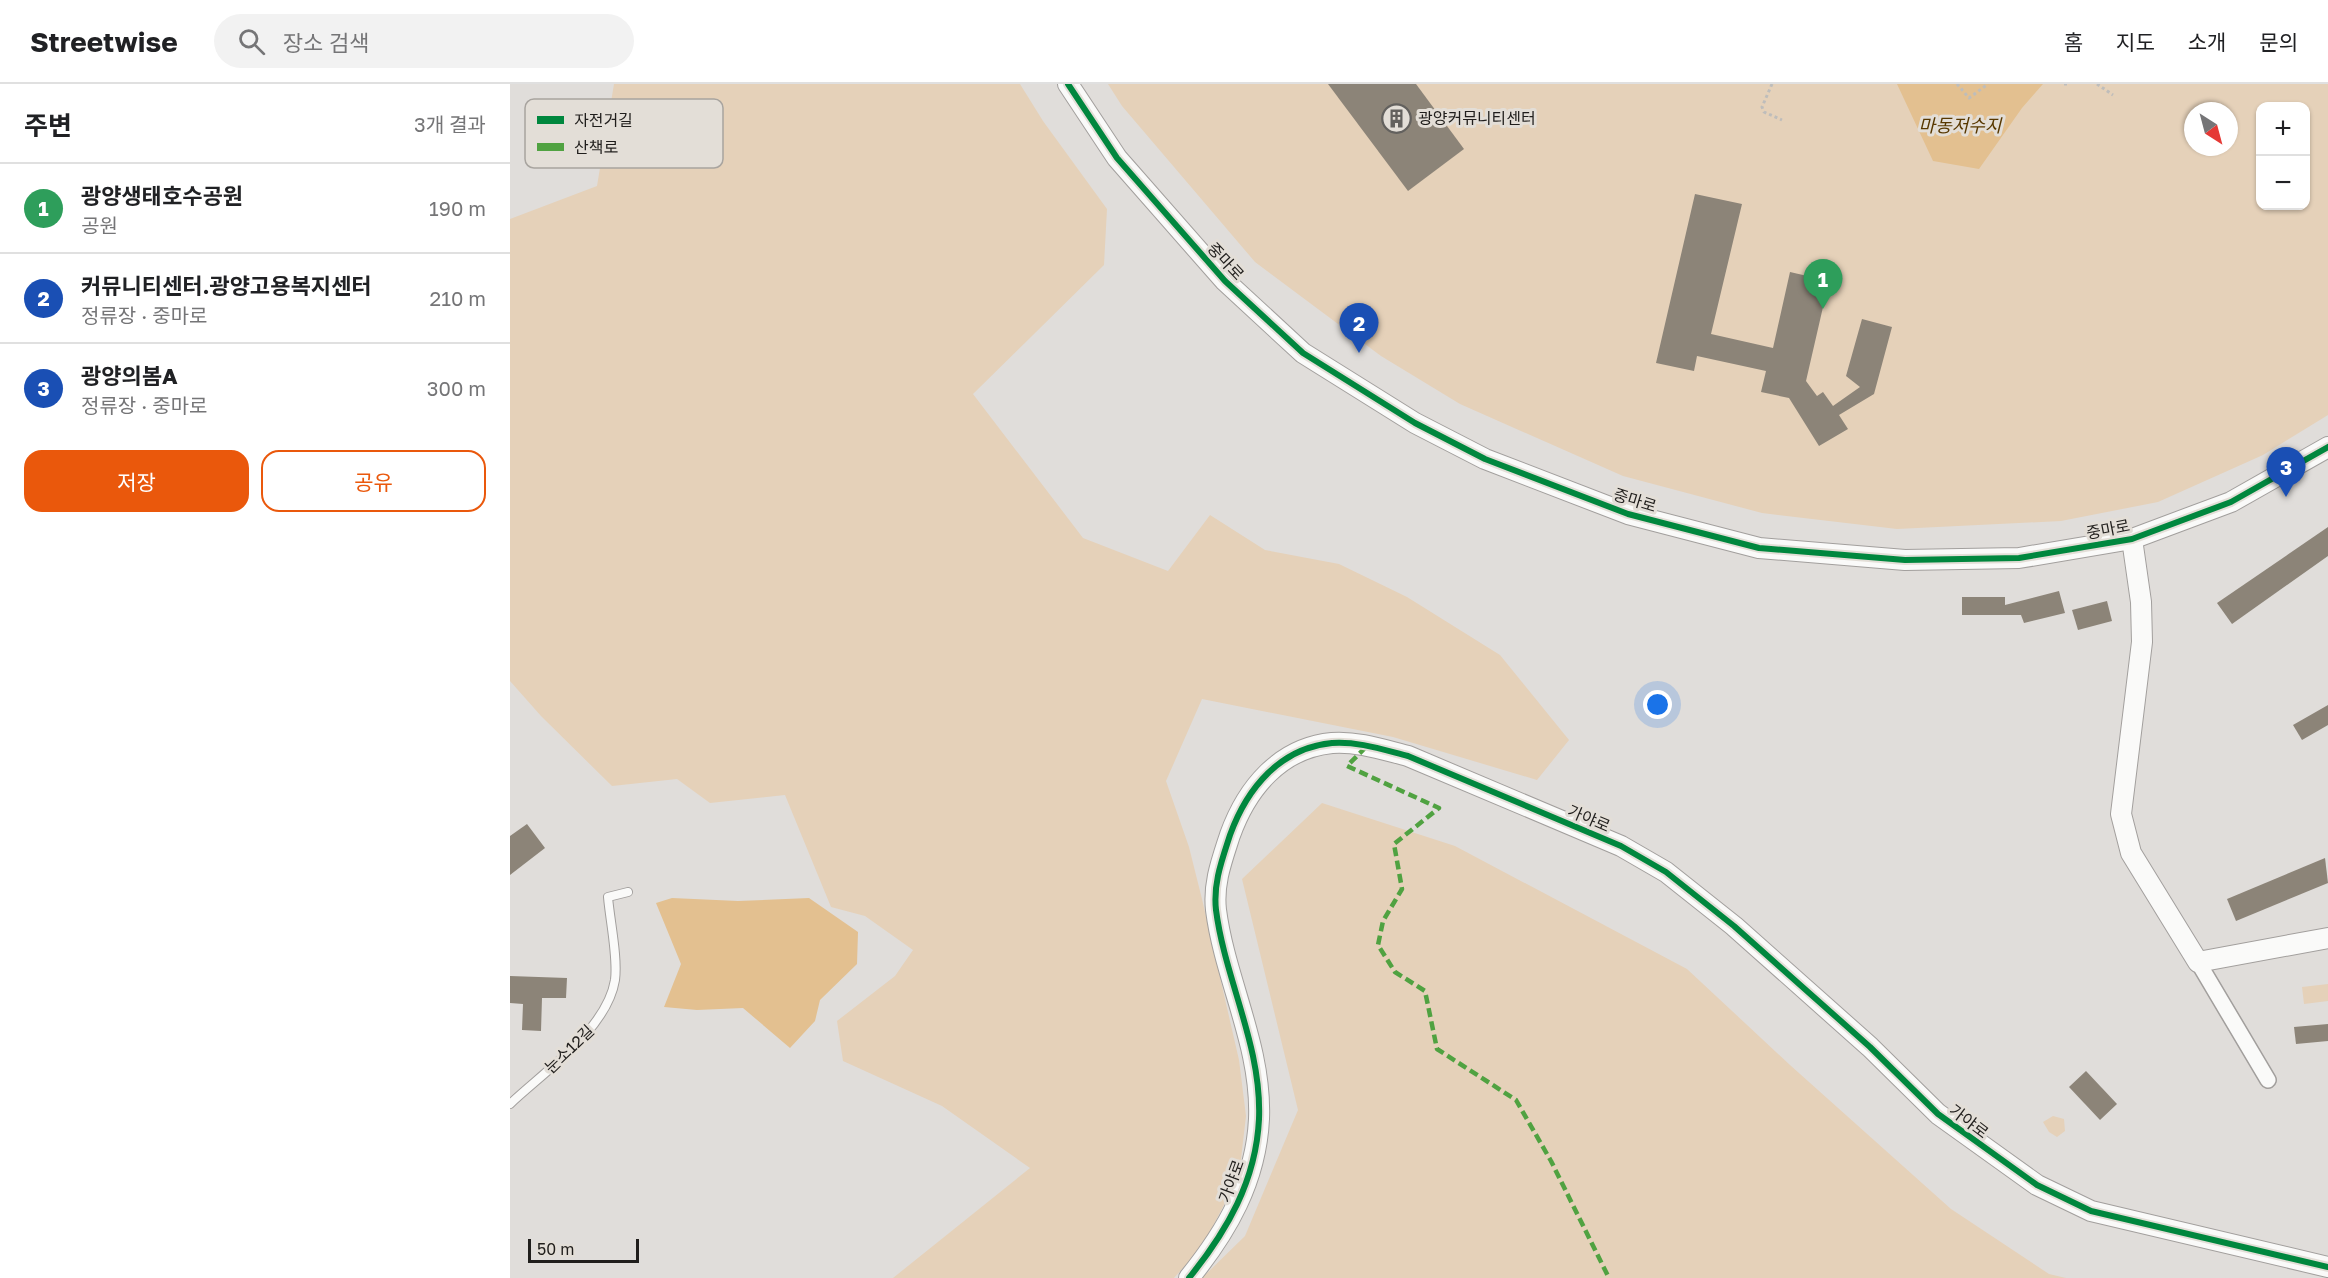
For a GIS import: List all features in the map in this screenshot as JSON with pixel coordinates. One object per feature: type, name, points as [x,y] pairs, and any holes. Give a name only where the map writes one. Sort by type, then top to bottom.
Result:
[{"type":"street","name":"중마로","points":[[1068,84],[1117,158],[1225,281],[1295,345],[1415,423],[1485,459],[1628,514],[1759,548],[1905,560],[2019,558],[2133,539],[2230,502],[2328,447]]},
{"type":"street","points":[[2133,539],[2141,602],[2142,642],[2121,814],[2131,852],[2268,1080]]},
{"type":"street","name":"가야로","points":[[1189,1278],[1224,1232],[1241,1199],[1255,1149],[1259,1120],[1259,1093],[1250,1042],[1216,911],[1217,874],[1239,811],[1252,790],[1286,756],[1306,748],[1333,743],[1375,748],[1408,756],[1621,846],[1666,872],[1734,926],[1862,1040],[1938,1114],[2037,1185],[2091,1211],[2328,1267]]},
{"type":"street","points":[[2198,962],[2328,938]]},
{"type":"lane","name":"눈소12길","points":[[510,1104],[593,1027],[608,1004],[615,978],[608,897],[628,892]]},
{"type":"path","points":[[1772,84],[1762,107],[1764,112],[1782,120]]},
{"type":"path","points":[[1957,84],[1970,98],[1988,84]]},
{"type":"path","points":[[2064,84],[2069,84]]},
{"type":"path","points":[[2097,84],[2113,95]]},
{"type":"shaded area","points":[[614,84],[1020,84],[1043,121],[1107,209],[1104,265],[973,394],[1083,538],[1168,571],[1210,515],[1265,550],[1339,564],[1407,597],[1500,655],[1569,740],[1537,780],[1393,737],[1202,699],[1166,781],[1189,847],[1202,899],[1239,1060],[1246,1116],[1239,1176],[1202,1247],[1174,1278],[893,1278],[1030,1168],[942,1106],[843,1061],[837,1021],[895,976],[913,950],[865,916],[831,907],[785,795],[710,803],[677,779],[612,786],[541,716],[510,681],[510,219],[597,186],[600,168],[723,168],[723,99],[612,99]]},
{"type":"shaded area","points":[[1108,84],[2328,84],[2328,415],[2263,455],[2158,502],[2061,521],[1897,529],[1762,513],[1623,476],[1460,404],[1381,356],[1255,262],[1122,106]]},
{"type":"shaded area","points":[[1322,803],[1455,846],[1687,969],[1951,1209],[2049,1274],[2066,1278],[1202,1278],[1245,1236],[1298,1110],[1242,879]]},
{"type":"shaded area","points":[[2328,984],[2328,1001],[2304,1004],[2302,987]]},
{"type":"shaded area","points":[[2053,1116],[2064,1119],[2065,1131],[2057,1137],[2049,1132],[2043,1122]]},
{"type":"water","name":"마동저수지","points":[[1897,84],[2043,84],[2022,108],[1979,169],[1933,161]]},
{"type":"water","points":[[672,898],[738,901],[809,898],[858,932],[857,964],[820,1000],[815,1021],[790,1048],[743,1008],[697,1010],[664,1007],[681,964],[656,903]]},
{"type":"building","name":"광양커뮤니티센터","points":[[1328,84],[1416,84],[1464,149],[1408,191]]},
{"type":"building","points":[[1695,194],[1742,204],[1711,334],[1773,348],[1790,272],[1829,281],[1806,381],[1817,396],[1823,392],[1833,406],[1860,387],[1846,376],[1862,319],[1892,327],[1874,394],[1839,415],[1848,429],[1819,446],[1789,398],[1761,392],[1766,371],[1697,356],[1694,371],[1656,363]]},
{"type":"building","points":[[2328,527],[2328,556],[2232,624],[2217,603]]},
{"type":"building","points":[[2059,591],[2065,613],[2024,623],[2021,615],[1962,615],[1962,597],[2005,597],[2005,605]]},
{"type":"building","points":[[2107,601],[2112,621],[2078,630],[2072,610]]},
{"type":"building","points":[[2328,705],[2328,725],[2302,740],[2293,725]]},
{"type":"building","points":[[527,824],[545,848],[510,875],[510,836]]},
{"type":"building","points":[[2325,858],[2328,883],[2236,921],[2227,899]]},
{"type":"building","points":[[510,976],[567,978],[566,998],[542,998],[541,1031],[522,1030],[523,1004],[510,1003]]},
{"type":"building","points":[[2328,1024],[2328,1041],[2296,1044],[2294,1027]]},
{"type":"building","points":[[2086,1071],[2117,1104],[2100,1120],[2069,1087]]},
{"type":"marked path","points":[[1366,747],[1347,766],[1439,808],[1394,844],[1402,889],[1383,921],[1378,945],[1395,972],[1425,991],[1437,1049],[1516,1100],[1551,1161],[1609,1278]]},
{"type":"cycle path","points":[[1068,84],[1117,158],[1225,281],[1303,353],[1415,423],[1485,459],[1628,514],[1759,548],[1905,560],[2019,558],[2132,539],[2231,502],[2328,447]]},
{"type":"cycle path","points":[[1189,1278],[1216,1242],[1246,1184],[1257,1142],[1259,1119],[1255,1065],[1227,962],[1216,910],[1216,890],[1221,863],[1237,818],[1256,787],[1268,773],[1297,753],[1313,746],[1332,743],[1370,746],[1408,756],[1621,846],[1666,872],[1734,926],[1870,1047],[1938,1114],[2037,1185],[2091,1211],[2328,1267]]},
{"type":"place","name":"광양커뮤니티센터","points":[[1397,118]]},
{"type":"place","name":"광양생태호수공원","points":[[1823,309]]},
{"type":"place","name":"커뮤니티센터.광양고용복지센터","points":[[1359,353]]},
{"type":"place","name":"광양의봄A","points":[[2286,497]]}]
